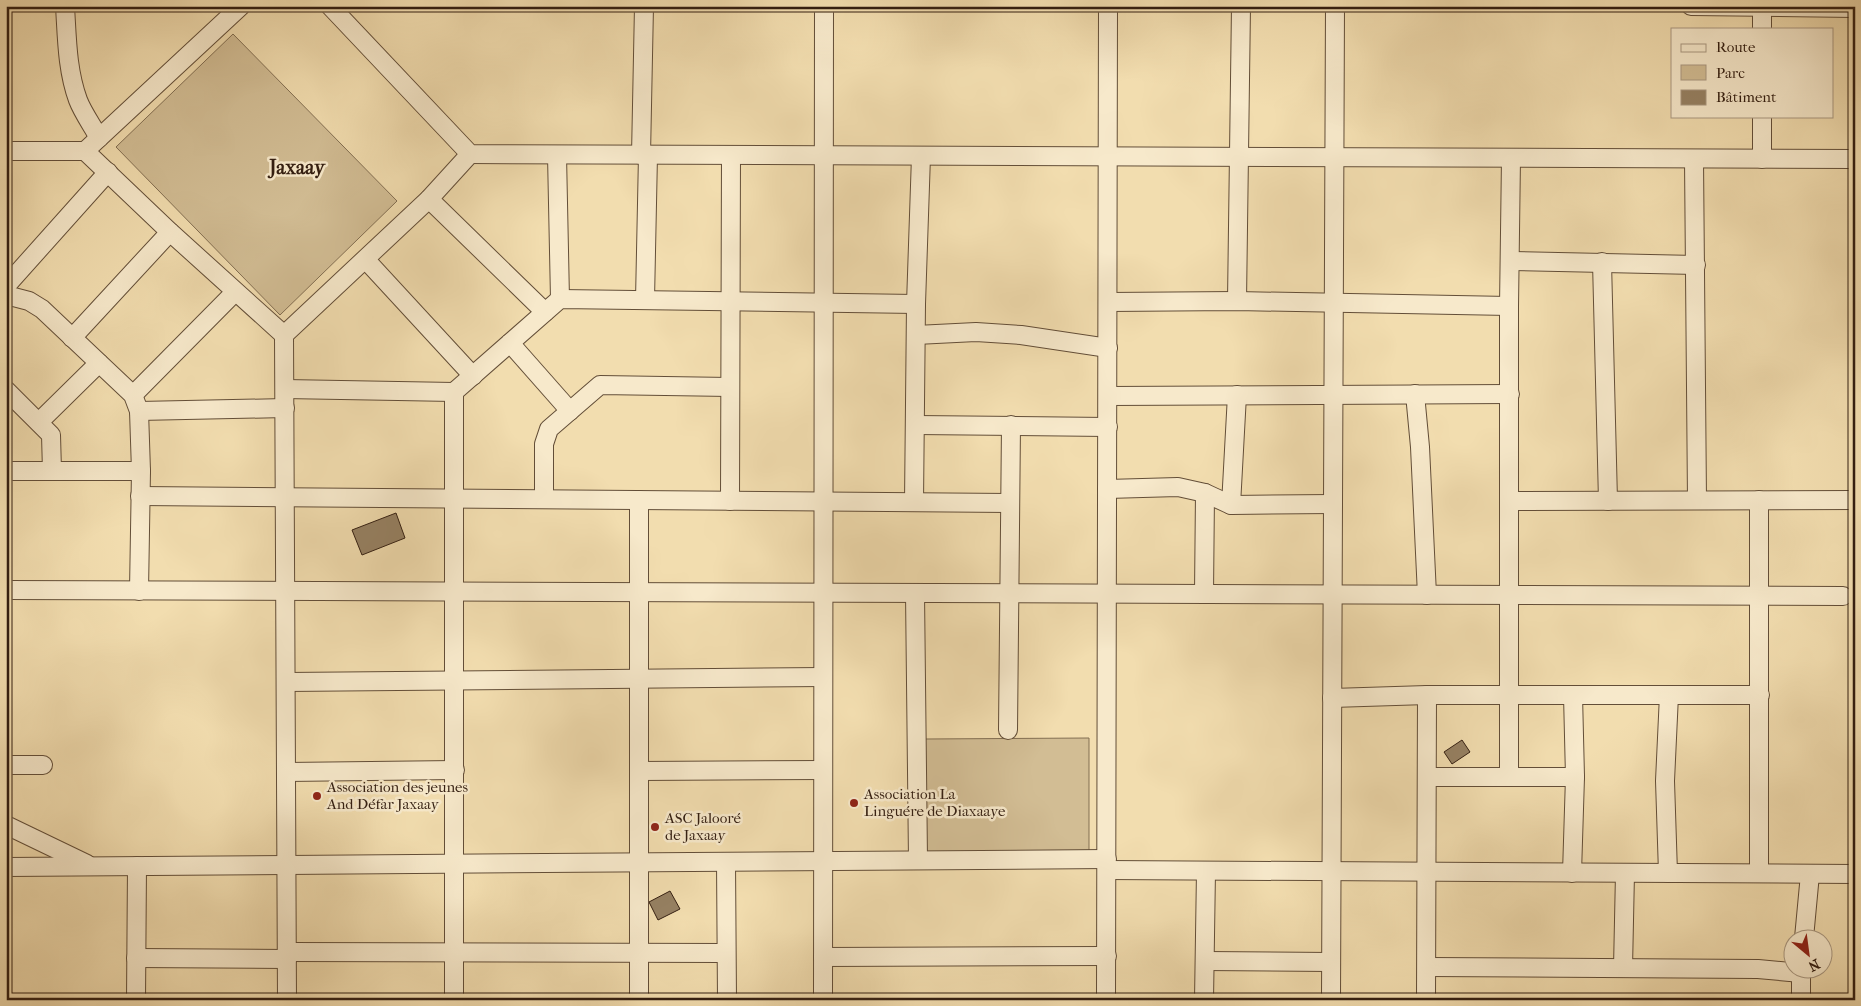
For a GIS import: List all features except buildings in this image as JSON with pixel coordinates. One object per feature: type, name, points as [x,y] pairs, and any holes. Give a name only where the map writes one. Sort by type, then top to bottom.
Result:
[{"type":"street","points":[[65,6],[67,49],[71,75],[79,100],[99,138]]},
{"type":"street","points":[[85,151],[242,6]]},
{"type":"street","points":[[330,6],[470,154],[1855,159]]},
{"type":"street","points":[[644,6],[645,300]]},
{"type":"street","points":[[823,1000],[824,6]]},
{"type":"street","points":[[1106,1000],[1108,6]]},
{"type":"street","points":[[1237,302],[1241,6]]},
{"type":"street","points":[[1331,1000],[1335,6]]},
{"type":"street","points":[[1691,6],[1855,8]]},
{"type":"street","points":[[1762,7],[1762,28]]},
{"type":"street","points":[[1762,118],[1762,159]]},
{"type":"street","points":[[6,151],[85,151],[170,232],[284,335],[287,1000]]},
{"type":"street","points":[[284,335],[429,199],[470,154]]},
{"type":"street","points":[[557,155],[560,299]]},
{"type":"street","points":[[730,501],[731,155]]},
{"type":"street","points":[[914,502],[916,304],[921,156]]},
{"type":"street","points":[[1509,777],[1509,306],[1511,158]]},
{"type":"street","points":[[1694,159],[1697,500]]},
{"type":"street","points":[[6,286],[108,172]]},
{"type":"street","points":[[429,199],[545,312]]},
{"type":"street","points":[[72,338],[170,232]]},
{"type":"street","points":[[366,260],[473,376]]},
{"type":"street","points":[[1510,261],[1696,265]]},
{"type":"street","points":[[1602,262],[1608,501]]},
{"type":"street","points":[[136,403],[235,292]]},
{"type":"street","points":[[6,295],[29,301],[42,309],[99,363],[136,403],[140,471],[139,591]]},
{"type":"street","points":[[285,389],[454,392],[560,299],[916,304]]},
{"type":"street","points":[[1108,302],[1509,306]]},
{"type":"street","points":[[916,335],[976,332],[1021,335],[1108,348]]},
{"type":"street","points":[[510,343],[570,411]]},
{"type":"street","points":[[38,422],[99,363]]},
{"type":"street","points":[[544,499],[544,444],[549,429],[600,385],[730,387]]},
{"type":"street","points":[[6,390],[51,435],[52,471]]},
{"type":"street","points":[[454,392],[454,1000]]},
{"type":"street","points":[[1415,394],[1420,447],[1427,594]]},
{"type":"street","points":[[1108,396],[1510,394]]},
{"type":"street","points":[[1231,504],[1237,395]]},
{"type":"street","points":[[136,403],[285,408]]},
{"type":"street","points":[[916,424],[1108,427]]},
{"type":"street","points":[[1008,730],[1011,426]]},
{"type":"street","points":[[6,471],[140,471]]},
{"type":"street","points":[[1107,489],[1178,487],[1205,493],[1231,504],[1333,504]]},
{"type":"street","points":[[1204,594],[1205,493]]},
{"type":"street","points":[[140,496],[1010,503]]},
{"type":"street","points":[[639,500],[639,1000]]},
{"type":"street","points":[[1759,500],[1759,873]]},
{"type":"street","points":[[1510,501],[1855,500]]},
{"type":"street","points":[[6,590],[1843,596]]},
{"type":"street","points":[[915,593],[918,860]]},
{"type":"street","points":[[286,682],[823,677]]},
{"type":"street","points":[[1332,698],[1427,695],[1760,695]]},
{"type":"street","points":[[1426,1000],[1427,695]]},
{"type":"street","points":[[1572,872],[1575,777],[1573,695]]},
{"type":"street","points":[[1668,873],[1665,781],[1669,695]]},
{"type":"street","points":[[6,765],[43,765]]},
{"type":"street","points":[[286,772],[455,770]]},
{"type":"street","points":[[639,771],[823,770]]},
{"type":"street","points":[[1427,777],[1575,777]]},
{"type":"street","points":[[6,825],[92,866]]},
{"type":"street","points":[[6,867],[918,860],[1107,864],[1206,870],[1855,874]]},
{"type":"street","points":[[726,862],[727,1000]]},
{"type":"street","points":[[136,1000],[137,866]]},
{"type":"street","points":[[1204,1000],[1206,870]]},
{"type":"street","points":[[1623,968],[1625,873]]},
{"type":"street","points":[[1805,928],[1810,874]]},
{"type":"street","points":[[136,958],[455,953],[726,953]]},
{"type":"street","points":[[823,957],[1107,956]]},
{"type":"street","points":[[1205,961],[1331,962]]},
{"type":"street","points":[[1427,967],[1784,970]]},
{"type":"street","points":[[1801,978],[1801,1000]]},
{"type":"green space","points":[[233,34],[397,201],[280,315],[116,147]]},
{"type":"green space","points":[[1089,738],[1089,853],[924,854],[924,739]]},
{"type":"place","name":"Association des jeunes And Défar Jaxaay","points":[[317,796]]},
{"type":"place","name":"Association La Linguére de Diaxaaye","points":[[854,803]]},
{"type":"place","name":"ASC Jalooré de Jaxaay","points":[[655,827]]},
{"type":"district","name":"Jaxaay","points":[[297,167]]}]
